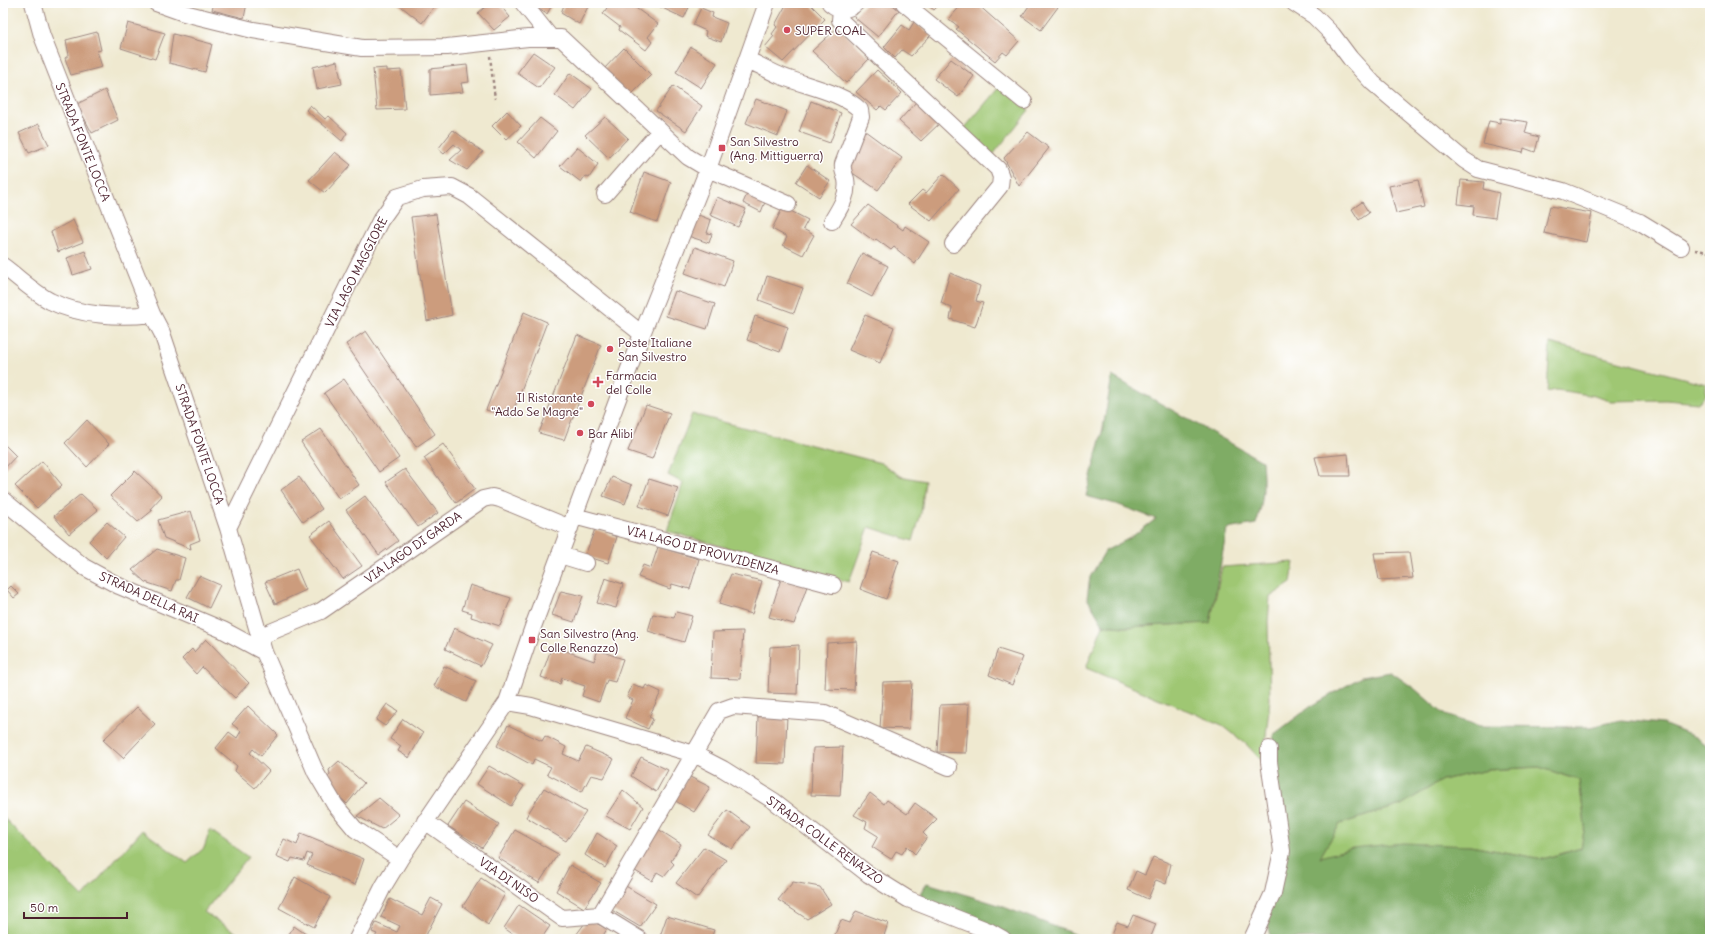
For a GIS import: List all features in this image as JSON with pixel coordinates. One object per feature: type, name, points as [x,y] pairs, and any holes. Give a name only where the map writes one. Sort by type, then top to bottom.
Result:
[{"type":"street","name":"STRADA FONTE LOCCA","points":[[33,3],[42,36],[152,314],[162,333],[228,528],[261,636],[264,652],[316,773],[335,805],[355,830],[400,859]]},
{"type":"street","points":[[156,3],[184,13],[253,30],[362,48],[447,47],[528,38],[561,38],[688,157],[708,169],[788,204]]},
{"type":"street","points":[[522,3],[551,38]]},
{"type":"street","points":[[357,939],[383,887],[400,859],[507,702],[642,334],[708,169],[767,3]]},
{"type":"street","points":[[856,3],[851,8],[836,6],[840,20],[998,169],[1001,176],[1000,186],[953,244]]},
{"type":"street","points":[[904,3],[1024,102]]},
{"type":"street","points":[[1294,3],[1314,16],[1332,34],[1350,58],[1373,83],[1464,160],[1478,169],[1563,191],[1640,222],[1682,246]]},
{"type":"street","points":[[747,60],[781,76],[820,89],[848,102],[860,110],[861,117],[843,164],[842,170],[846,179],[844,202],[832,221]]},
{"type":"street","points":[[605,194],[660,131]]},
{"type":"street","name":"VIA LAGO MAGGIORE","points":[[228,528],[380,221],[398,197],[423,189],[452,186],[469,196],[642,334]]},
{"type":"street","points":[[3,266],[49,300],[74,310],[132,316],[152,314]]},
{"type":"street","name":"VIA LAGO DI GARDA","points":[[261,636],[321,611],[483,499],[492,497],[500,499],[572,522]]},
{"type":"street","name":"STRADA DELLA RAI","points":[[3,500],[84,567],[119,586],[223,630],[264,652]]},
{"type":"street","name":"VIA LAGO DI PROVVIDENZA","points":[[572,522],[833,585]]},
{"type":"street","points":[[560,555],[586,563]]},
{"type":"street","name":"STRADA COLLE RENAZZO","points":[[507,702],[531,706],[694,754],[723,769],[774,801],[868,874],[901,895],[989,931],[1003,939]]},
{"type":"street","points":[[639,939],[600,915],[718,711],[733,706],[825,713],[949,767]]},
{"type":"street","points":[[1252,939],[1273,893],[1282,851],[1269,762],[1269,749]]},
{"type":"street","name":"VIA DI NISO","points":[[426,821],[562,918],[600,915]]},
{"type":"path","points":[[488,42],[495,99]]},
{"type":"green space","points":[[1000,86],[1029,110],[992,156],[963,130]]},
{"type":"green space","points":[[1550,343],[1706,384],[1706,395],[1698,403],[1666,400],[1610,401],[1594,396],[1571,392],[1556,390],[1547,392]]},
{"type":"green space","points":[[1112,376],[1262,461],[1263,493],[1261,508],[1256,524],[1227,529],[1210,623],[1125,627],[1103,625],[1087,598],[1090,577],[1105,551],[1130,538],[1156,519],[1119,505],[1086,496],[1103,428]]},
{"type":"green space","points":[[692,414],[881,463],[900,476],[925,481],[921,513],[913,541],[869,527],[849,582],[667,531],[683,483],[668,475]]},
{"type":"green space","points":[[1294,562],[1291,583],[1270,597],[1268,622],[1270,700],[1263,762],[1246,744],[1222,725],[1086,668],[1103,625],[1125,627],[1210,623],[1222,567]]},
{"type":"green space","points":[[1391,672],[1415,689],[1445,715],[1480,726],[1591,727],[1621,720],[1663,724],[1695,737],[1710,748],[1710,939],[1272,939],[1265,916],[1284,852],[1273,735],[1310,707],[1361,677]],"holes":[[[1539,767],[1579,780],[1585,825],[1581,848],[1543,859],[1470,846],[1403,843],[1352,848],[1320,857],[1340,824],[1401,805],[1442,780],[1488,770]]]},
{"type":"green space","points":[[1539,767],[1579,780],[1585,825],[1581,848],[1543,859],[1470,846],[1320,857],[1340,824],[1401,805],[1442,780],[1488,770]]},
{"type":"green space","points":[[3,817],[83,897],[142,830],[187,863],[204,848],[210,830],[248,857],[204,912],[246,939],[3,939]]},
{"type":"green space","points":[[927,883],[996,904],[1087,939],[1012,939],[1000,932],[918,899]]},
{"type":"building","points":[[214,3],[247,3],[244,18],[212,10]]},
{"type":"building","points":[[397,3],[437,3],[422,23]]},
{"type":"building","points":[[490,3],[498,3],[510,17],[494,30],[478,13]]},
{"type":"building","points":[[537,3],[553,3],[547,14],[535,7]]},
{"type":"building","points":[[569,3],[590,3],[579,24],[561,13],[564,5],[567,6]]},
{"type":"building","points":[[610,3],[635,3],[633,6],[658,24],[648,37],[652,42],[646,50],[619,30],[620,27],[603,14]]},
{"type":"building","points":[[662,3],[691,3],[684,18],[660,7]]},
{"type":"building","points":[[787,3],[809,3],[825,19],[783,62],[765,47],[774,36],[772,34],[777,27],[775,25]]},
{"type":"building","points":[[866,3],[890,3],[899,10],[878,37],[854,17]]},
{"type":"building","points":[[925,3],[941,3],[934,10]]},
{"type":"building","points":[[963,3],[976,3],[1019,41],[1007,55],[1003,52],[995,61],[956,29],[959,27],[949,19]]},
{"type":"building","points":[[1031,3],[1053,3],[1058,7],[1041,30],[1022,16]]},
{"type":"building","points":[[701,8],[713,13],[712,17],[727,23],[721,42],[705,36],[706,31],[693,25]]},
{"type":"building","points":[[914,22],[931,35],[911,56],[902,50],[895,58],[884,47],[902,25],[909,30]]},
{"type":"building","points":[[128,23],[165,33],[155,59],[121,48]]},
{"type":"building","points":[[838,27],[870,58],[846,83],[812,51]]},
{"type":"building","points":[[97,32],[101,50],[97,51],[102,67],[71,75],[65,58],[69,55],[66,40]]},
{"type":"building","points":[[173,34],[212,44],[205,72],[169,63]]},
{"type":"building","points":[[691,47],[717,63],[701,88],[676,72]]},
{"type":"building","points":[[624,48],[651,75],[630,96],[602,71]]},
{"type":"building","points":[[533,52],[555,67],[539,88],[517,73]]},
{"type":"building","points":[[951,59],[974,76],[958,97],[934,79]]},
{"type":"building","points":[[337,61],[342,84],[317,89],[313,67]]},
{"type":"building","points":[[467,65],[469,82],[461,83],[463,92],[430,95],[430,69]]},
{"type":"building","points":[[387,68],[387,71],[401,70],[405,109],[377,110],[373,69]]},
{"type":"building","points":[[877,70],[902,93],[886,110],[881,106],[877,110],[856,92]]},
{"type":"building","points":[[570,73],[592,89],[575,110],[555,95]]},
{"type":"building","points":[[673,86],[702,106],[686,131],[656,111]]},
{"type":"building","points":[[105,90],[118,120],[92,133],[77,104]]},
{"type":"building","points":[[756,99],[787,111],[778,136],[746,123]]},
{"type":"building","points":[[811,101],[841,113],[830,143],[799,132]]},
{"type":"building","points":[[916,102],[941,122],[921,141],[899,121]]},
{"type":"building","points":[[310,105],[325,119],[329,116],[347,133],[342,141],[306,110]]},
{"type":"building","points":[[507,111],[521,126],[506,140],[492,126]]},
{"type":"building","points":[[605,117],[628,138],[609,158],[585,135]]},
{"type":"building","points":[[540,118],[557,131],[536,158],[518,142]]},
{"type":"building","points":[[1500,118],[1528,122],[1525,133],[1539,137],[1535,152],[1524,148],[1523,153],[1483,144],[1489,121],[1500,123]]},
{"type":"building","points":[[39,124],[49,145],[29,153],[19,133]]},
{"type":"building","points":[[861,128],[902,158],[878,190],[845,168]]},
{"type":"building","points":[[453,130],[483,152],[467,170],[450,160],[461,150],[454,144],[444,154],[438,149]]},
{"type":"building","points":[[1028,132],[1049,148],[1019,186],[1004,158]]},
{"type":"building","points":[[577,147],[598,164],[589,178],[585,176],[581,182],[560,166]]},
{"type":"building","points":[[335,152],[351,165],[325,193],[309,180]]},
{"type":"building","points":[[807,165],[830,181],[819,197],[796,182]]},
{"type":"building","points":[[644,172],[671,182],[657,222],[630,212]]},
{"type":"building","points":[[943,174],[959,189],[931,221],[908,204],[922,190],[926,193]]},
{"type":"building","points":[[1418,180],[1424,207],[1396,213],[1389,186]]},
{"type":"building","points":[[1461,180],[1484,182],[1483,189],[1499,193],[1495,218],[1473,215],[1474,206],[1458,204]]},
{"type":"building","points":[[747,194],[765,202],[761,212],[743,203]]},
{"type":"building","points":[[717,197],[746,209],[738,227],[710,215]]},
{"type":"building","points":[[1362,202],[1369,213],[1359,220],[1352,209]]},
{"type":"building","points":[[868,205],[903,230],[905,226],[929,242],[915,264],[894,247],[891,250],[876,239],[874,241],[851,224]]},
{"type":"building","points":[[1550,206],[1592,213],[1586,242],[1544,233]]},
{"type":"building","points":[[783,207],[808,220],[803,229],[814,235],[803,255],[783,245],[787,237],[772,229]]},
{"type":"building","points":[[436,214],[452,315],[427,321],[411,217]]},
{"type":"building","points":[[696,214],[711,220],[707,233],[712,234],[709,243],[688,236]]},
{"type":"building","points":[[73,220],[83,242],[58,252],[51,232]]},
{"type":"building","points":[[695,247],[733,261],[724,287],[685,273]]},
{"type":"building","points":[[85,251],[92,269],[73,275],[67,258]]},
{"type":"building","points":[[862,253],[888,266],[872,297],[847,284]]},
{"type":"building","points":[[950,273],[980,286],[976,301],[983,303],[975,327],[950,319],[952,308],[941,303]]},
{"type":"building","points":[[767,276],[803,288],[794,313],[759,300]]},
{"type":"building","points":[[675,291],[715,304],[707,329],[666,316]]},
{"type":"building","points":[[524,312],[547,322],[511,417],[486,410]]},
{"type":"building","points":[[865,315],[894,327],[880,363],[849,350]]},
{"type":"building","points":[[755,316],[788,327],[780,352],[747,340]]},
{"type":"building","points":[[366,331],[435,434],[416,447],[346,344]]},
{"type":"building","points":[[577,335],[601,345],[564,440],[539,433]]},
{"type":"building","points":[[344,379],[399,458],[379,472],[324,393]]},
{"type":"building","points":[[646,405],[670,413],[652,459],[628,451]]},
{"type":"building","points":[[87,420],[109,444],[87,467],[65,443]]},
{"type":"building","points":[[321,429],[359,485],[339,499],[301,442]]},
{"type":"building","points":[[3,443],[16,456],[3,470]]},
{"type":"building","points":[[443,444],[475,489],[456,503],[424,458]]},
{"type":"building","points":[[1348,454],[1350,476],[1320,476],[1315,457]]},
{"type":"building","points":[[42,461],[62,485],[37,508],[15,486]]},
{"type":"building","points":[[405,469],[438,513],[418,527],[386,482]]},
{"type":"building","points":[[135,471],[162,496],[150,509],[153,510],[138,522],[110,496]]},
{"type":"building","points":[[299,477],[322,509],[303,522],[281,490]]},
{"type":"building","points":[[612,477],[632,485],[625,504],[603,496]]},
{"type":"building","points":[[649,479],[678,488],[668,516],[639,506]]},
{"type":"building","points":[[81,494],[98,510],[69,534],[54,516]]},
{"type":"building","points":[[365,496],[398,541],[379,555],[346,510]]},
{"type":"building","points":[[191,511],[200,540],[190,544],[191,549],[164,538],[158,520]]},
{"type":"building","points":[[329,521],[362,566],[343,579],[310,535]]},
{"type":"building","points":[[107,522],[124,537],[106,558],[89,541]]},
{"type":"building","points":[[595,529],[617,537],[608,563],[585,556]]},
{"type":"building","points":[[658,547],[699,559],[690,589],[672,584],[670,589],[638,577],[643,565],[651,568]]},
{"type":"building","points":[[157,549],[185,558],[179,580],[176,580],[172,591],[145,582],[132,570]]},
{"type":"building","points":[[873,552],[899,561],[886,599],[860,589]]},
{"type":"building","points":[[1409,552],[1413,578],[1379,580],[1374,553]]},
{"type":"building","points":[[297,569],[306,590],[275,604],[265,582]]},
{"type":"building","points":[[731,574],[762,581],[752,614],[719,604]]},
{"type":"building","points":[[199,576],[220,585],[209,608],[187,597]]},
{"type":"building","points":[[605,578],[623,584],[616,608],[597,603]]},
{"type":"building","points":[[781,579],[807,586],[794,624],[769,617]]},
{"type":"building","points":[[470,585],[511,598],[500,626],[471,617],[472,613],[462,610]]},
{"type":"building","points":[[11,586],[19,594],[14,598],[7,590]]},
{"type":"building","points":[[561,591],[583,596],[574,622],[552,615]]},
{"type":"building","points":[[676,612],[692,616],[684,642],[648,631],[653,614],[674,618]]},
{"type":"building","points":[[454,628],[492,645],[481,666],[445,649]]},
{"type":"building","points":[[743,631],[740,679],[711,678],[713,632]]},
{"type":"building","points":[[206,639],[249,683],[235,698],[202,667],[196,674],[182,659],[192,649],[194,652]]},
{"type":"building","points":[[857,641],[854,690],[825,689],[827,643]]},
{"type":"building","points":[[799,645],[797,694],[768,693],[770,647]]},
{"type":"building","points":[[552,646],[594,661],[598,650],[623,659],[615,682],[607,680],[599,702],[582,696],[585,686],[562,678],[560,684],[541,677]]},
{"type":"building","points":[[998,649],[1023,657],[1012,685],[989,675]]},
{"type":"building","points":[[444,666],[476,681],[466,702],[434,686]]},
{"type":"building","points":[[912,681],[909,729],[880,728],[883,682]]},
{"type":"building","points":[[633,684],[644,689],[646,685],[661,692],[649,717],[653,719],[648,729],[625,718],[633,700],[627,697]]},
{"type":"building","points":[[387,704],[398,711],[385,726],[376,720]]},
{"type":"building","points":[[969,704],[966,753],[937,752],[940,705]]},
{"type":"building","points":[[248,706],[278,735],[261,756],[253,749],[250,753],[269,771],[255,788],[235,771],[237,766],[216,748],[229,732],[237,738],[241,731],[232,724]]},
{"type":"building","points":[[137,707],[155,724],[123,758],[103,740]]},
{"type":"building","points":[[787,715],[785,764],[756,763],[758,717]]},
{"type":"building","points":[[403,719],[423,733],[409,758],[398,751],[401,746],[390,739]]},
{"type":"building","points":[[508,725],[542,741],[545,736],[566,747],[563,754],[578,761],[586,747],[614,759],[604,778],[591,775],[582,792],[547,774],[551,767],[534,759],[532,765],[497,746]]},
{"type":"building","points":[[843,747],[840,796],[811,795],[813,748]]},
{"type":"building","points":[[641,757],[668,770],[656,792],[631,776]]},
{"type":"building","points":[[339,761],[364,783],[347,804],[324,782],[330,774],[329,770]]},
{"type":"building","points":[[489,766],[524,786],[511,806],[477,784]]},
{"type":"building","points":[[688,776],[710,787],[694,812],[674,800]]},
{"type":"building","points":[[544,788],[586,812],[566,841],[526,817]]},
{"type":"building","points":[[623,790],[643,807],[630,829],[606,816]]},
{"type":"building","points":[[870,793],[884,804],[887,800],[907,814],[915,803],[937,819],[923,833],[927,837],[915,854],[907,846],[902,854],[896,851],[891,859],[872,847],[878,836],[865,828],[867,822],[854,815]]},
{"type":"building","points":[[379,798],[399,815],[382,829],[357,816]]},
{"type":"building","points":[[464,802],[499,824],[482,848],[448,826]]},
{"type":"building","points":[[727,810],[750,827],[732,849],[708,835]]},
{"type":"building","points":[[658,829],[681,844],[671,861],[674,864],[664,876],[657,872],[652,881],[632,869]]},
{"type":"building","points":[[515,830],[558,854],[539,883],[498,858]]},
{"type":"building","points":[[301,833],[364,859],[355,885],[307,865],[312,855],[307,853],[304,861],[292,858],[290,862],[276,856],[284,839],[297,845]]},
{"type":"building","points":[[597,833],[617,846],[605,868],[585,855]]},
{"type":"building","points":[[704,847],[726,860],[697,898],[676,883]]},
{"type":"building","points":[[1153,857],[1171,864],[1166,884],[1156,880],[1148,899],[1128,890],[1136,871],[1145,875]]},
{"type":"building","points":[[570,865],[601,883],[584,908],[556,891]]},
{"type":"building","points":[[295,877],[330,897],[314,927],[279,908]]},
{"type":"building","points":[[481,878],[505,894],[488,925],[463,906]]},
{"type":"building","points":[[793,882],[820,887],[831,904],[807,919],[778,900]]},
{"type":"building","points":[[624,885],[656,904],[640,927],[610,909]]},
{"type":"building","points":[[431,898],[442,904],[424,939],[374,939],[377,934],[372,932],[376,923],[397,932],[400,926],[381,917],[390,899],[422,915]]},
{"type":"building","points":[[519,905],[550,926],[541,939],[520,939],[504,928]]},
{"type":"building","points":[[856,911],[888,923],[883,939],[833,939],[841,920],[850,923]]},
{"type":"building","points":[[1133,915],[1156,924],[1150,939],[1110,939],[1117,922],[1128,926]]},
{"type":"building","points":[[667,916],[714,930],[711,939],[659,939]]},
{"type":"building","points":[[588,919],[607,929],[601,939],[573,939]]},
{"type":"building","points":[[294,926],[313,939],[286,939]]},
{"type":"place","name":"SUPER COAL","points":[[787,30]]},
{"type":"place","name":"San Silvestro (Ang. Mittiguerra)","points":[[722,148]]},
{"type":"place","name":"Poste Italiane San Silvestro","points":[[610,349]]},
{"type":"place","name":"Farmacia del Colle","points":[[598,382]]},
{"type":"place","name":"Il Ristorante \"Addo Se Magne\"","points":[[591,404]]},
{"type":"place","name":"Bar Alibi","points":[[580,433]]},
{"type":"place","name":"San Silvestro (Ang. Colle Renazzo)","points":[[532,640]]}]
